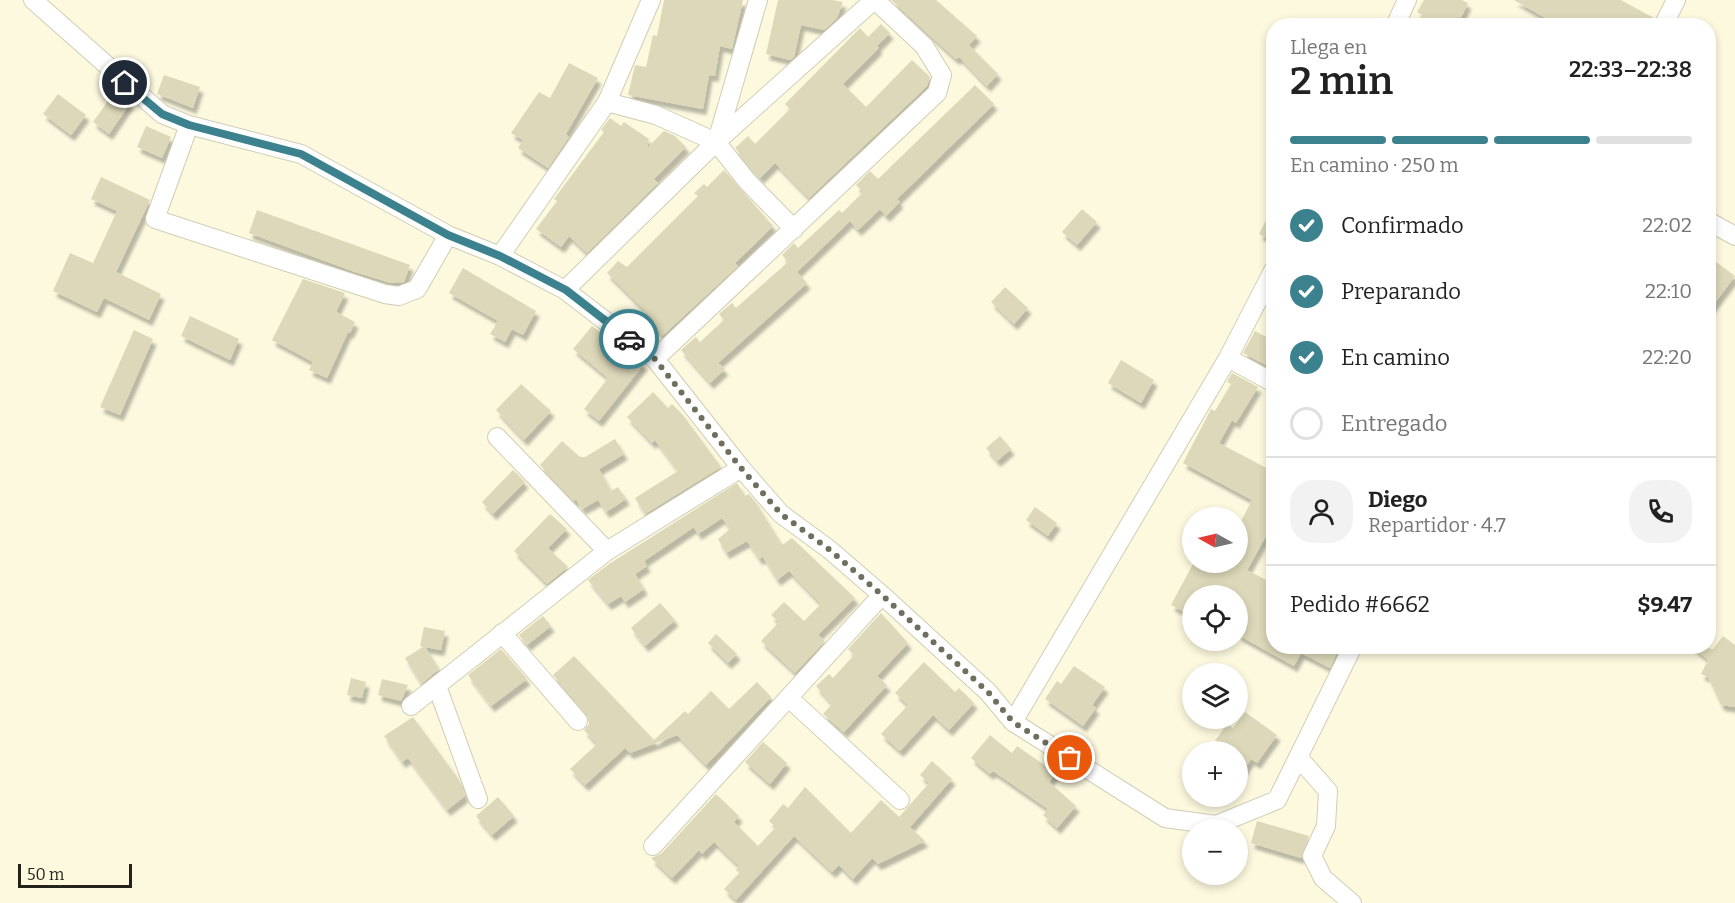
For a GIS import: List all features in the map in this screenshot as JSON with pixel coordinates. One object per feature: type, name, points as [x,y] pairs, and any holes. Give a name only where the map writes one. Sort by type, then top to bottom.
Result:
[{"type":"street","points":[[33,0],[142,99],[162,114],[189,125],[301,154],[448,235],[500,256],[566,290],[655,359],[741,468],[781,514],[830,550],[882,595],[988,692],[1013,722],[1165,818],[1216,825],[1278,800],[1349,654]]},
{"type":"street","points":[[500,256],[607,102],[651,0]]},
{"type":"street","points":[[716,142],[758,0]]},
{"type":"street","points":[[566,290],[716,142],[874,0],[924,46],[942,75],[937,93],[655,359]]},
{"type":"street","points":[[1399,18],[1407,0]]},
{"type":"street","points":[[1667,18],[1676,0]]},
{"type":"street","points":[[607,102],[656,115],[716,142],[747,181],[794,229]]},
{"type":"street","points":[[189,125],[155,219],[385,294],[399,296],[417,289],[448,235]]},
{"type":"street","points":[[1716,225],[1735,236]]},
{"type":"street","points":[[1013,722],[1228,358],[1266,284]]},
{"type":"street","points":[[1228,358],[1266,379]]},
{"type":"street","points":[[497,437],[607,551]]},
{"type":"street","points":[[411,706],[607,551],[741,468]]},
{"type":"street","points":[[653,846],[790,699],[882,595]]},
{"type":"street","points":[[502,633],[578,721]]},
{"type":"street","points":[[437,686],[478,799]]},
{"type":"street","points":[[790,699],[900,800]]},
{"type":"street","points":[[1298,757],[1328,791],[1326,826],[1312,856],[1323,878],[1352,903]]},
{"type":"building","points":[[664,0],[743,0],[732,49],[720,46],[715,76],[709,75],[703,109],[628,95],[635,65],[646,67],[653,35],[657,36]]},
{"type":"building","points":[[778,0],[843,2],[837,18],[824,30],[801,25],[794,57],[790,60],[766,54]]},
{"type":"building","points":[[891,0],[936,0],[977,36],[969,45],[998,74],[987,86],[959,57],[956,59]]},
{"type":"building","points":[[1424,0],[1462,0],[1468,3],[1461,18],[1421,18],[1422,15],[1417,12]]},
{"type":"building","points":[[1514,0],[1621,0],[1654,18],[1546,18]]},
{"type":"building","points":[[881,24],[890,33],[877,46],[879,48],[843,84],[866,107],[912,60],[930,77],[927,86],[809,198],[775,163],[760,178],[735,148],[748,136],[755,144],[790,109],[785,104],[860,28],[868,37]]},
{"type":"building","points":[[569,63],[598,78],[566,134],[569,137],[548,168],[518,148],[523,140],[511,133],[539,92],[550,98]]},
{"type":"building","points":[[164,75],[200,87],[193,108],[157,94]]},
{"type":"building","points":[[975,85],[994,104],[897,199],[900,202],[886,216],[880,209],[858,230],[850,221],[797,272],[807,283],[718,363],[725,369],[710,383],[681,350],[696,337],[700,342],[724,320],[719,314],[732,303],[736,308],[788,262],[782,255],[794,243],[798,248],[839,210],[842,213],[863,192],[856,185],[870,171],[878,179]]},
{"type":"building","points":[[115,91],[130,103],[109,134],[93,122]]},
{"type":"building","points":[[58,94],[86,115],[71,135],[43,114]]},
{"type":"building","points":[[610,118],[621,126],[624,122],[649,139],[647,148],[664,131],[675,136],[686,147],[654,179],[658,183],[587,253],[569,236],[561,247],[536,229],[557,201],[554,199],[604,132],[601,130]]},
{"type":"building","points":[[146,126],[171,137],[162,158],[137,147]]},
{"type":"building","points":[[724,170],[773,226],[735,263],[738,266],[662,336],[652,325],[655,321],[607,273],[618,261],[627,267],[698,196],[694,193],[704,184],[707,187]]},
{"type":"building","points":[[101,177],[150,200],[116,272],[161,294],[149,320],[104,298],[97,312],[53,291],[70,253],[93,263],[117,211],[91,199]]},
{"type":"building","points":[[1082,209],[1097,222],[1077,245],[1062,232]]},
{"type":"building","points":[[257,210],[410,265],[404,282],[391,283],[355,272],[249,233]]},
{"type":"building","points":[[1266,220],[1266,237],[1259,234]]},
{"type":"building","points":[[1716,262],[1735,276],[1716,301]]},
{"type":"building","points":[[463,268],[536,311],[523,335],[512,329],[505,342],[490,334],[498,321],[449,293]]},
{"type":"building","points":[[303,279],[345,293],[336,312],[355,322],[327,378],[309,370],[313,362],[272,340]]},
{"type":"building","points":[[1005,287],[1028,308],[1014,324],[991,302]]},
{"type":"building","points":[[190,316],[239,339],[230,360],[181,336]]},
{"type":"building","points":[[592,326],[644,364],[599,421],[584,409],[608,378],[573,349]]},
{"type":"building","points":[[134,330],[153,339],[120,415],[100,407]]},
{"type":"building","points":[[1255,331],[1266,337],[1266,365],[1243,353]]},
{"type":"building","points":[[1121,360],[1154,380],[1141,403],[1108,383]]},
{"type":"building","points":[[1232,373],[1258,387],[1236,423],[1232,420],[1219,443],[1266,468],[1266,536],[1248,568],[1248,508],[1252,500],[1183,463],[1211,409],[1215,411],[1231,384],[1227,382]]},
{"type":"building","points":[[521,384],[551,411],[524,440],[496,410]]},
{"type":"building","points":[[653,392],[668,408],[672,404],[682,414],[721,467],[645,514],[635,498],[678,471],[655,440],[652,443],[627,417]]},
{"type":"building","points":[[1000,436],[1011,449],[997,461],[986,448]]},
{"type":"building","points":[[615,439],[624,454],[599,469],[611,491],[618,487],[626,499],[606,512],[598,500],[582,509],[576,499],[574,501],[540,465],[562,441],[580,457],[585,457]]},
{"type":"building","points":[[513,470],[525,482],[493,514],[482,502]]},
{"type":"building","points":[[737,483],[745,496],[749,494],[754,500],[782,545],[792,538],[855,598],[818,635],[825,641],[795,673],[761,641],[779,622],[771,615],[784,602],[804,621],[821,604],[789,571],[777,580],[763,557],[759,559],[747,541],[726,553],[718,539],[730,529],[722,518],[698,534],[694,527],[644,561],[647,566],[635,574],[644,589],[625,602],[621,596],[608,604],[588,580],[609,564]]},
{"type":"building","points":[[1035,507],[1057,523],[1048,536],[1026,520]]},
{"type":"building","points":[[550,514],[567,529],[548,548],[568,567],[547,584],[514,551]]},
{"type":"building","points":[[1248,571],[1266,580],[1266,650],[1248,641],[1248,585],[1182,585],[1182,611],[1171,605],[1188,573],[1248,573]]},
{"type":"building","points":[[660,603],[675,620],[645,646],[631,628]]},
{"type":"building","points":[[881,613],[908,643],[877,676],[887,685],[844,732],[823,714],[832,704],[816,686],[829,674],[833,678],[854,655],[848,649]]},
{"type":"building","points":[[543,616],[551,626],[527,645],[519,635]]},
{"type":"building","points":[[424,627],[445,631],[441,650],[425,647],[439,669],[421,684],[405,658],[423,647],[420,646]]},
{"type":"building","points":[[716,634],[737,654],[728,663],[708,643]]},
{"type":"building","points":[[1723,636],[1735,645],[1735,707],[1721,705],[1708,677],[1701,674],[1708,660],[1701,654],[1716,654],[1716,645]]},
{"type":"building","points":[[501,649],[527,679],[491,706],[468,675]]},
{"type":"building","points":[[1272,654],[1300,654],[1294,666]]},
{"type":"building","points":[[1303,654],[1336,654],[1330,668]]},
{"type":"building","points":[[574,656],[654,740],[685,711],[688,714],[711,691],[729,709],[757,682],[771,697],[706,765],[677,735],[630,753],[625,748],[585,785],[570,769],[597,744],[584,730],[589,724],[587,714],[553,675]]},
{"type":"building","points":[[924,662],[955,692],[959,688],[974,703],[949,730],[933,715],[900,751],[881,734],[908,705],[895,693]]},
{"type":"building","points":[[1074,666],[1105,687],[1092,705],[1096,708],[1083,726],[1045,699],[1057,681],[1061,684]]},
{"type":"building","points":[[351,678],[366,682],[362,698],[347,695]]},
{"type":"building","points":[[382,679],[408,685],[401,701],[378,695]]},
{"type":"building","points":[[1248,714],[1277,735],[1257,763],[1251,759],[1248,763],[1248,741],[1215,741],[1223,729],[1248,729]]},
{"type":"building","points":[[413,717],[459,780],[465,796],[447,810],[408,758],[402,762],[384,736]]},
{"type":"building","points":[[990,735],[1012,753],[1017,746],[1056,773],[1049,782],[1076,806],[1057,828],[1043,815],[1048,809],[993,771],[990,774],[971,758]]},
{"type":"building","points":[[763,742],[787,763],[770,784],[745,762]]},
{"type":"building","points":[[932,761],[952,779],[910,827],[925,841],[878,864],[872,858],[853,879],[839,865],[832,872],[794,836],[736,900],[724,889],[739,873],[736,870],[739,866],[714,842],[702,854],[699,850],[672,878],[651,858],[661,854],[716,794],[739,816],[734,822],[758,846],[776,827],[769,821],[783,804],[788,808],[805,787],[851,833],[881,800],[899,817],[929,783],[920,775]]},
{"type":"building","points":[[498,797],[514,816],[492,835],[476,816]]},
{"type":"building","points":[[1257,821],[1309,836],[1301,858],[1251,843]]},
{"type":"way so far","points":[[629,339],[655,359],[741,468],[781,514],[830,550],[882,595],[988,692],[1013,722],[1070,758]]},
{"type":"route","points":[[125,83],[162,114],[189,125],[301,154],[448,235],[500,256],[566,290],[629,339]]}]
